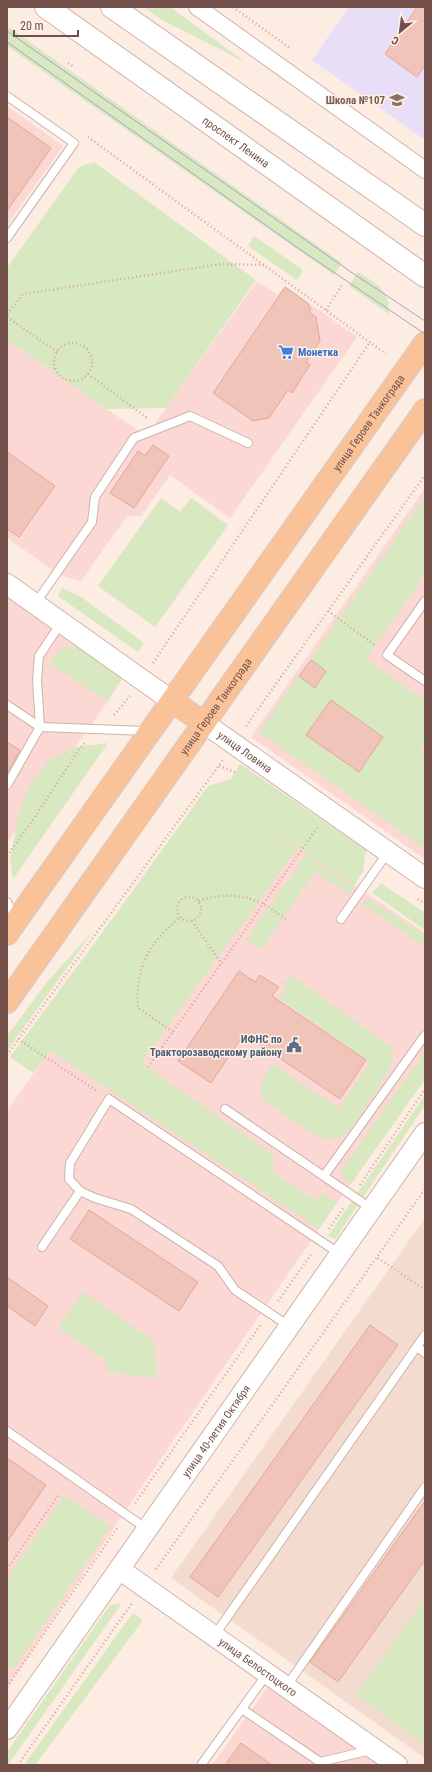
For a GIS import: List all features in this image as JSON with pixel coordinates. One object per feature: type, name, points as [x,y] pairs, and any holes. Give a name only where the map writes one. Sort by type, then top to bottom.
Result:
[{"type":"main road","name":"проспект Ленина","points":[[46,7],[425,276]]},
{"type":"main road","points":[[112,7],[425,224]]},
{"type":"main road","name":"улица Героев Танкограда","points":[[11,928],[425,343]]},
{"type":"main road","name":"улица Героев Танкограда","points":[[7,1002],[425,410]]},
{"type":"main road","name":"улица Ловина","points":[[172,701],[204,723]]},
{"type":"street","points":[[196,7],[425,170]]},
{"type":"street","name":"улица Ловина","points":[[7,584],[172,701]]},
{"type":"street","name":"улица Ловина","points":[[204,723],[425,878]]},
{"type":"street","name":"улица 40-летия Октября","points":[[8,1725],[119,1570],[425,1133]]},
{"type":"street","name":"улица Белостоцкого","points":[[119,1570],[397,1765]]},
{"type":"lane","points":[[7,96],[74,143],[7,238]]},
{"type":"lane","points":[[35,604],[92,522],[95,497],[134,438],[190,416],[248,443]]},
{"type":"lane","points":[[425,600],[387,655],[425,681]]},
{"type":"lane","points":[[7,785],[40,727],[37,680],[39,656],[61,622]]},
{"type":"lane","points":[[7,705],[40,727],[150,732]]},
{"type":"lane","points":[[341,919],[388,852]]},
{"type":"lane","points":[[7,902],[11,928]]},
{"type":"lane","points":[[324,1176],[425,1035]]},
{"type":"lane","points":[[289,1326],[235,1290],[218,1266],[131,1210],[95,1198],[80,1191],[69,1179],[70,1163],[109,1099],[340,1254]]},
{"type":"lane","points":[[225,1109],[372,1209]]},
{"type":"lane","points":[[42,1247],[80,1191]]},
{"type":"lane","points":[[214,1636],[425,1335]]},
{"type":"lane","points":[[417,1347],[425,1353]]},
{"type":"lane","points":[[7,1431],[147,1529]]},
{"type":"lane","points":[[286,1687],[425,1488]]},
{"type":"lane","points":[[201,1765],[267,1674]]},
{"type":"lane","points":[[242,1709],[320,1762],[375,1749]]},
{"type":"path","points":[[68,63],[73,66]]},
{"type":"path","points":[[85,135],[386,354]]},
{"type":"path","points":[[57,352],[7,316],[23,294],[221,264],[265,266]]},
{"type":"path","points":[[326,310],[342,285]]},
{"type":"path","points":[[152,665],[370,342]]},
{"type":"path","points":[[73,343],[84,347],[88,351],[92,362],[88,374],[77,380],[65,379],[60,375],[54,364],[57,352],[67,344],[73,343]]},
{"type":"path","points":[[88,374],[160,428]]},
{"type":"path","points":[[246,726],[425,475]]},
{"type":"path","points":[[328,611],[387,655]]},
{"type":"path","points":[[7,856],[35,817],[80,748],[101,729],[128,700]]},
{"type":"path","points":[[7,1055],[219,766],[240,774]]},
{"type":"path","points":[[148,1067],[318,827]]},
{"type":"path","points":[[188,896],[196,898],[199,901],[202,908],[196,919],[192,921],[185,920],[180,917],[177,907],[181,900],[188,896]]},
{"type":"path","points":[[199,901],[209,897],[237,896],[264,904],[286,919]]},
{"type":"path","points":[[173,1032],[138,1008],[137,993],[140,972],[148,951],[180,917]]},
{"type":"path","points":[[192,921],[222,964]]},
{"type":"path","points":[[18,1040],[109,1099]]},
{"type":"path","points":[[7,1687],[321,1241],[425,1089]]},
{"type":"path","points":[[18,1765],[425,1190]]},
{"type":"path","points":[[378,1258],[425,1290]]},
{"type":"path","points":[[7,1570],[59,1494]]},
{"type":"shaded area","name":"Школа №107","points":[[349,7],[425,7],[425,140],[312,60]]},
{"type":"shaded area","points":[[7,106],[63,146],[7,225]]},
{"type":"shaded area","points":[[257,281],[278,295],[285,286],[357,337],[230,518],[170,475],[141,516],[127,516],[81,581],[60,575],[7,538],[7,340],[146,436]]},
{"type":"shaded area","points":[[425,488],[425,859],[251,737]]},
{"type":"shaded area","points":[[7,596],[122,678],[108,701],[8,841]]},
{"type":"shaded area","points":[[228,799],[425,933],[425,1078],[134,1498],[7,1688],[7,1111]]},
{"type":"shaded area","points":[[425,1218],[425,1758],[171,1578]]},
{"type":"shaded area","points":[[269,1685],[382,1765],[212,1765]]},
{"type":"green space","points":[[143,7],[170,7],[245,62],[164,21]]},
{"type":"green space","points":[[7,26],[342,263],[334,275],[7,46]]},
{"type":"green space","points":[[94,162],[256,280],[166,408],[107,409],[7,340],[7,268],[79,167]]},
{"type":"green space","points":[[254,236],[303,270],[297,280],[248,246]]},
{"type":"green space","points":[[358,272],[381,288],[387,299],[389,314],[349,286]]},
{"type":"green space","points":[[425,497],[425,574],[366,659],[425,701],[425,743],[419,751],[425,755],[425,849],[259,732]]},
{"type":"green space","points":[[161,498],[180,512],[191,498],[228,525],[155,627],[98,586]]},
{"type":"green space","points":[[62,588],[81,597],[144,643],[138,652],[58,596]]},
{"type":"green space","points":[[72,646],[82,649],[122,678],[108,701],[48,663],[63,647]]},
{"type":"green space","points":[[108,743],[13,879],[10,860],[19,813],[27,789],[49,760],[75,747]]},
{"type":"green space","points":[[240,764],[366,850],[363,871],[354,886],[251,815],[297,849],[141,1063],[273,1154],[273,1172],[315,1200],[323,1193],[337,1202],[319,1229],[50,1051],[33,1073],[10,1057],[116,914],[208,786],[231,779]]},
{"type":"green space","points":[[306,855],[354,888],[351,893],[346,893],[315,872],[261,950],[246,940]]},
{"type":"green space","points":[[381,883],[425,913],[425,930],[372,893]]},
{"type":"green space","points":[[369,899],[425,935],[425,947],[364,905],[364,901]]},
{"type":"green space","points":[[95,929],[7,1051],[7,1036],[47,982]]},
{"type":"green space","points":[[292,976],[392,1047],[393,1059],[389,1071],[349,1132],[337,1138],[326,1139],[317,1137],[262,1099],[261,1082],[272,1064],[339,1108],[370,1062],[279,998],[287,987],[282,983]]},
{"type":"green space","points":[[425,1052],[425,1079],[351,1184],[345,1180],[341,1170]]},
{"type":"green space","points":[[425,1095],[425,1105],[335,1239],[328,1236]]},
{"type":"green space","points":[[83,1292],[153,1340],[158,1378],[107,1372],[105,1360],[58,1328]]},
{"type":"green space","points":[[64,1496],[111,1526],[13,1670],[7,1670],[7,1578]]},
{"type":"green space","points":[[425,1598],[425,1744],[356,1695]]},
{"type":"green space","points":[[121,1604],[7,1765],[7,1752],[110,1605]]},
{"type":"green space","points":[[133,1613],[143,1620],[35,1765],[24,1765]]},
{"type":"building","points":[[417,7],[425,7],[425,65],[417,77],[385,54]]},
{"type":"building","points":[[7,117],[51,148],[7,211]]},
{"type":"building","points":[[285,287],[309,304],[308,306],[311,308],[309,312],[316,317],[320,341],[306,362],[310,365],[292,393],[288,390],[269,418],[253,421],[213,393]]},
{"type":"building","points":[[153,445],[169,456],[134,508],[110,493],[138,451],[145,456]]},
{"type":"building","points":[[7,452],[55,486],[19,537],[7,529]]},
{"type":"building","points":[[311,660],[326,671],[315,688],[299,676]]},
{"type":"building","points":[[331,700],[383,737],[359,772],[306,735]]},
{"type":"building","points":[[7,742],[20,750],[7,774]]},
{"type":"building","points":[[239,971],[255,982],[260,975],[279,987],[272,996],[366,1060],[340,1099],[244,1034],[211,1083],[178,1061]]},
{"type":"building","points":[[89,1210],[198,1282],[179,1311],[70,1239]]},
{"type":"building","points":[[7,1277],[48,1306],[35,1326],[7,1306]]},
{"type":"building","points":[[370,1325],[398,1345],[218,1597],[190,1577]]},
{"type":"building","points":[[7,1458],[46,1485],[7,1542]]},
{"type":"building","points":[[425,1501],[425,1560],[338,1682],[310,1662]]},
{"type":"building","points":[[241,1743],[272,1765],[225,1765]]},
{"type":"tram line","points":[[7,31],[351,272],[425,321]]},
{"type":"tram line","points":[[7,42],[298,248],[425,334]]},
{"type":"place","name":"Школа №107","points":[[397,100]]},
{"type":"place","name":"Монетка","points":[[286,352]]},
{"type":"place","name":"ИФНС по Тракторозаводскому району","points":[[294,1045]]}]
